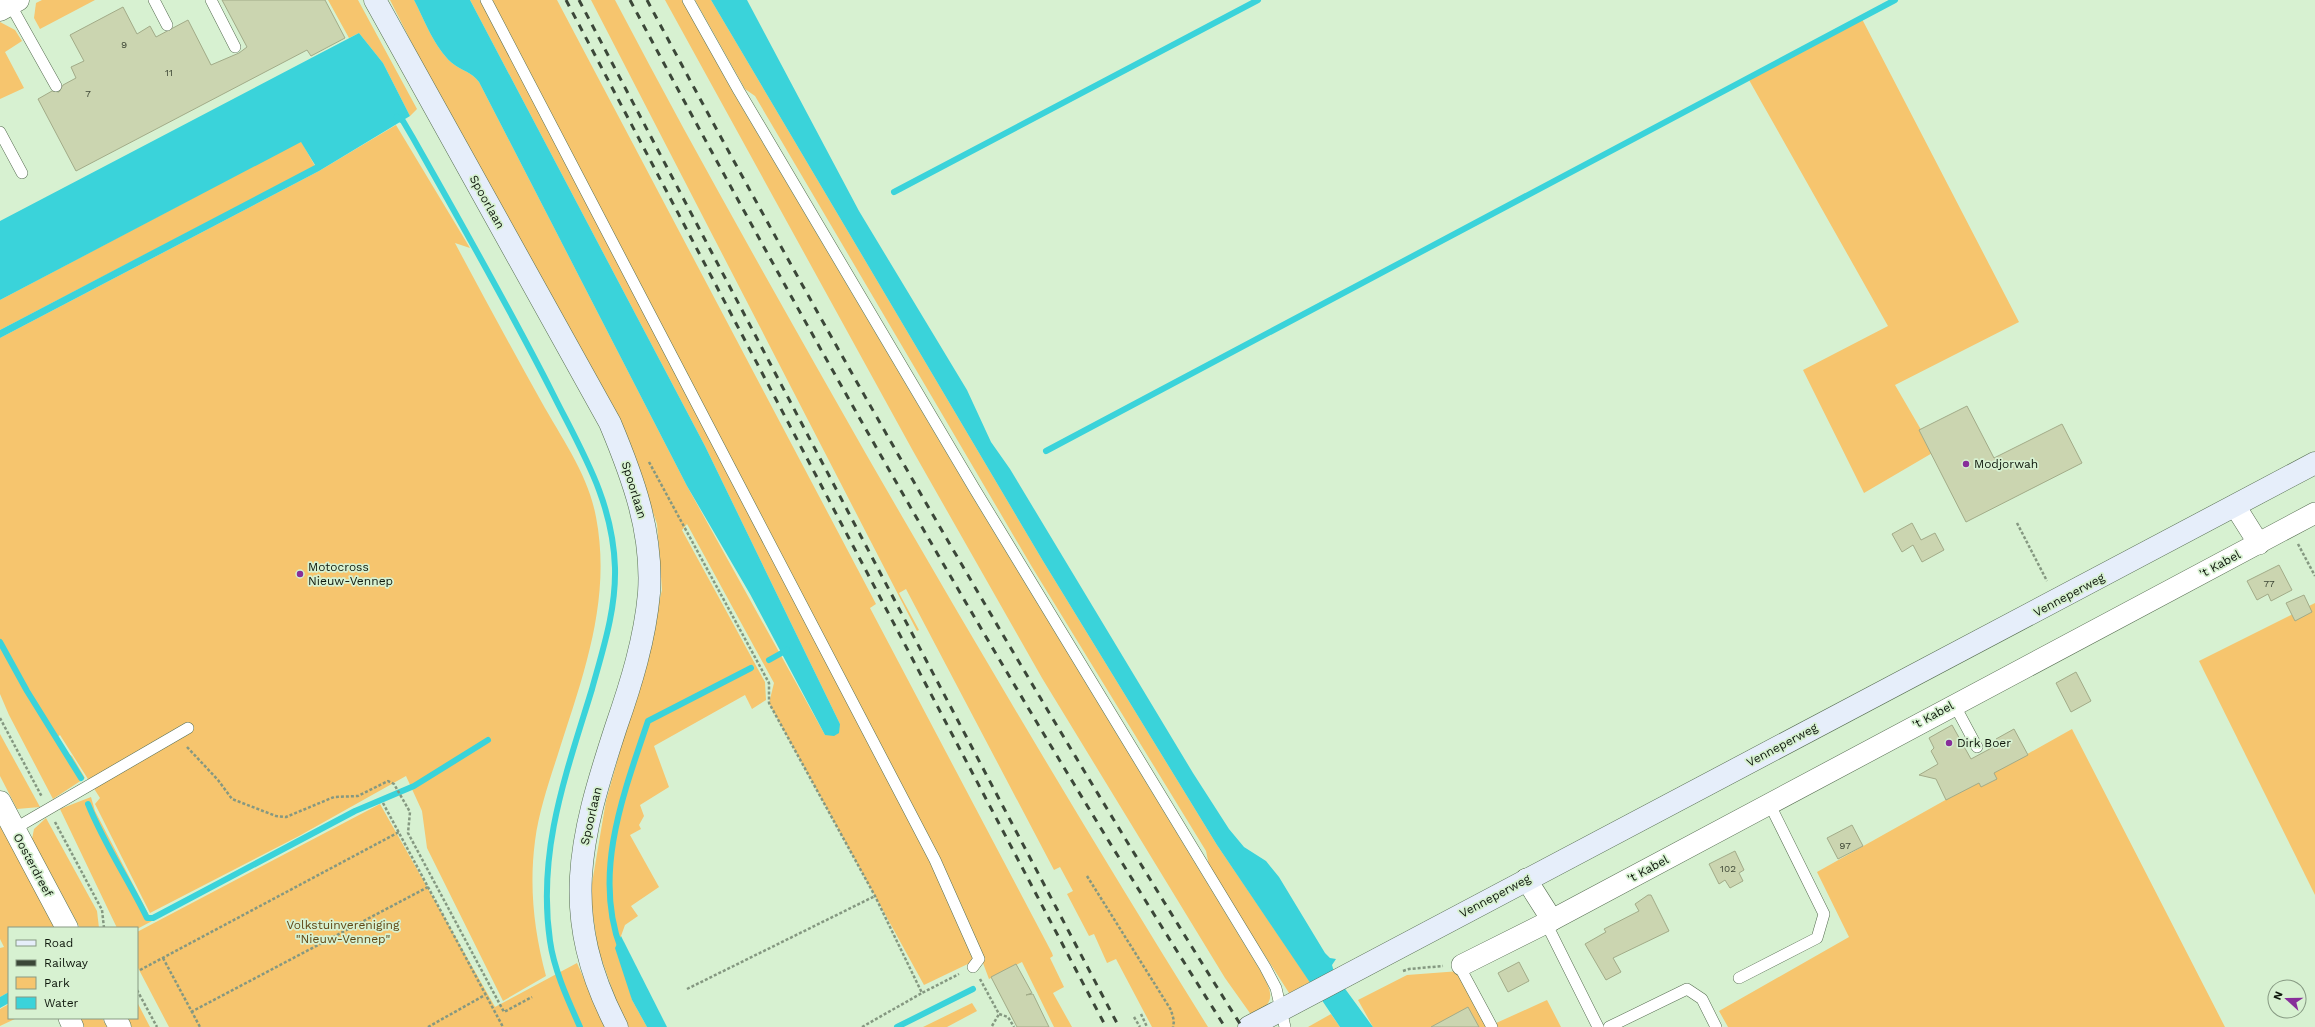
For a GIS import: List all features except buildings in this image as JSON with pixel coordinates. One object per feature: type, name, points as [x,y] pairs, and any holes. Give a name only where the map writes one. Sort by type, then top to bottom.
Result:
[{"type":"main road","name":"Spoorlaan","points":[[375,0],[610,423],[630,472],[642,513],[649,566],[645,622],[630,686],[593,804],[581,865],[581,914],[589,960],[604,1003],[617,1027]]},
{"type":"main road","name":"Venneperweg","points":[[1249,1027],[1287,1013],[1357,970],[1526,879],[2058,601],[2315,463]]},
{"type":"street","points":[[2235,506],[2259,544]]},
{"type":"street","name":"'t Kabel","points":[[1462,965],[1549,921],[2315,513]]},
{"type":"street","name":"Oosterdreef","points":[[0,802],[66,927]]},
{"type":"street","points":[[1526,879],[1549,921]]},
{"type":"lane","points":[[154,0],[166,25]]},
{"type":"lane","points":[[211,0],[235,47]]},
{"type":"lane","points":[[486,0],[935,860],[979,959],[973,967]]},
{"type":"lane","points":[[688,0],[739,91],[970,481],[1265,967],[1287,1013]]},
{"type":"lane","points":[[10,5],[56,86]]},
{"type":"lane","points":[[0,132],[22,173]]},
{"type":"lane","points":[[1954,704],[1977,748]]},
{"type":"lane","points":[[14,829],[188,728]]},
{"type":"lane","points":[[1739,978],[1817,938],[1824,914],[1769,803]]},
{"type":"lane","points":[[1549,921],[1598,1027]]},
{"type":"lane","points":[[1462,965],[1463,973],[1492,1027]]},
{"type":"lane","points":[[1609,1027],[1687,989],[1702,999],[1716,1027]]},
{"type":"path","points":[[2016,523],[2058,601]]},
{"type":"path","points":[[2289,527],[2315,576]]},
{"type":"path","points":[[769,703],[875,896],[922,993]]},
{"type":"path","points":[[176,734],[232,799],[276,816],[286,817],[334,797],[358,796],[388,781],[394,784],[406,801],[410,812],[408,833],[504,1012],[532,997]]},
{"type":"path","points":[[383,803],[503,1027]]},
{"type":"path","points":[[140,970],[399,832]]},
{"type":"path","points":[[1087,876],[1171,1010],[1174,1021],[1173,1027]]},
{"type":"path","points":[[191,1012],[428,887]]},
{"type":"path","points":[[687,989],[875,896]]},
{"type":"path","points":[[163,958],[200,1027]]},
{"type":"path","points":[[1402,972],[1409,969],[1462,965]]},
{"type":"path","points":[[862,1027],[922,993],[973,967],[998,1014],[1008,1017],[1014,1027]]},
{"type":"path","points":[[138,992],[157,1027]]},
{"type":"path","points":[[428,1027],[485,995]]},
{"type":"path","points":[[992,1026],[998,1014]]},
{"type":"path","points":[[1141,1014],[1147,1027]]},
{"type":"path","points":[[1134,1017],[1140,1027]]},
{"type":"green space","points":[[42,0],[95,0],[40,29],[34,18],[36,3]]},
{"type":"green space","points":[[328,0],[358,0],[417,109],[410,116],[383,63],[359,33],[349,38]]},
{"type":"green space","points":[[390,0],[414,0],[435,42],[446,57],[479,82],[687,486],[825,735],[840,724],[705,446],[470,0],[481,0],[932,861],[974,961],[924,985],[769,703],[774,683],[687,524],[682,530],[765,682],[766,700],[752,709],[745,695],[654,746],[669,787],[640,805],[644,816],[639,825],[641,829],[630,835],[659,887],[631,906],[638,916],[625,925],[621,936],[632,1000],[647,1027],[629,1027],[618,1006],[598,949],[590,895],[606,801],[632,708],[662,590],[657,524],[625,431],[444,107]]},
{"type":"green space","points":[[492,0],[557,0],[876,604],[870,608],[1052,953],[1053,956],[1050,958],[1064,987],[1053,993],[1072,1027],[1054,1027],[1022,962],[989,979],[960,902]]},
{"type":"green space","points":[[591,0],[615,0],[739,228],[866,454],[1077,814],[1208,1027],[1152,1027],[1116,959],[1107,963],[1094,934],[1089,936],[1067,894],[1073,891],[1060,867],[1054,870],[906,589],[899,593],[919,630],[917,631]]},
{"type":"green space","points":[[665,0],[682,0],[734,94],[969,491],[1260,970],[1270,991],[1270,996],[1266,1006],[1252,1016],[1225,978],[1042,678],[913,451]]},
{"type":"green space","points":[[695,0],[711,0],[1043,561],[1217,845],[1310,982],[1293,991],[1295,994],[1291,996],[1210,870],[1206,851],[1032,567],[755,96],[745,89]]},
{"type":"green space","points":[[1862,19],[2019,322],[1895,385],[1934,452],[1864,493],[1803,370],[1888,326],[1749,80]]},
{"type":"green space","points":[[0,22],[15,30],[22,41],[5,52],[24,88],[0,99]]},
{"type":"green space","name":"Motocross Nieuw-Vennep","points":[[396,125],[470,248],[455,243],[508,342],[581,471],[596,517],[600,548],[598,608],[592,637],[577,696],[545,797],[535,841],[532,875],[534,909],[538,942],[546,976],[503,1001],[427,848],[422,811],[406,776],[299,836],[150,913],[95,804],[100,798],[60,735],[55,739],[62,750],[72,756],[85,778],[53,799],[9,715],[0,694],[0,338],[319,171]]},
{"type":"green space","points":[[301,141],[315,166],[0,330],[0,300]]},
{"type":"green space","points":[[2315,603],[2315,895],[2199,661]]},
{"type":"green space","points":[[2072,729],[2225,1027],[1728,1027],[1719,1011],[1849,937],[1817,872]]},
{"type":"green space","points":[[0,734],[40,807],[17,809],[0,776]]},
{"type":"green space","points":[[91,797],[95,811],[152,921],[138,928],[138,927],[117,927],[60,809]]},
{"type":"green space","name":"Volkstuinvereniging \"Nieuw-Vennep\"","points":[[380,804],[495,1007],[577,963],[605,1027],[169,1027],[138,968],[138,931]]},
{"type":"green space","points":[[46,818],[97,911],[99,927],[79,927],[32,839],[34,829]]},
{"type":"green space","points":[[0,821],[55,927],[8,927],[8,993],[0,997],[0,948],[4,947],[0,939]]},
{"type":"green space","points":[[1460,971],[1494,1024],[1547,1000],[1561,1027],[1373,1027],[1358,1000],[1407,975]]},
{"type":"green space","points":[[972,1003],[977,1011],[947,1027],[923,1027]]},
{"type":"green space","points":[[138,1004],[150,1027],[132,1027],[128,1019],[138,1019]]},
{"type":"green space","points":[[8,1005],[8,1019],[15,1019],[0,1026],[0,1009]]},
{"type":"green space","points":[[1331,1014],[1340,1027],[1308,1027]]},
{"type":"green space","points":[[75,1019],[103,1019],[107,1027],[79,1027]]},
{"type":"water","points":[[414,0],[470,0],[705,446],[840,724],[839,733],[834,736],[825,735],[750,594],[687,486],[479,82],[446,57],[435,42]]},
{"type":"water","points":[[711,0],[747,0],[859,211],[967,390],[991,442],[1010,469],[1193,773],[1229,829],[1244,847],[1266,861],[1279,877],[1325,953],[1330,958],[1336,959],[1332,965],[1335,975],[1373,1027],[1340,1027],[1217,845],[1043,561]]},
{"type":"water","points":[[359,33],[383,63],[410,116],[319,171],[0,338],[0,330],[315,165],[301,142],[0,300],[0,221]]},
{"type":"water","points":[[621,936],[667,1027],[647,1027],[632,1000],[615,948]]},
{"type":"water","points":[[8,993],[8,1004],[0,1008],[0,997]]},
{"type":"waterway","points":[[894,192],[1258,0]]},
{"type":"waterway","points":[[1046,451],[1895,0]]},
{"type":"waterway","points":[[397,117],[403,121],[413,138],[519,329],[585,457],[609,521],[615,568],[615,584],[611,614],[592,689],[556,813],[547,876],[547,908],[552,952],[562,985],[580,1027]]},
{"type":"waterway","points":[[0,642],[27,691],[81,778]]},
{"type":"waterway","points":[[769,660],[787,650]]},
{"type":"waterway","points":[[621,949],[613,921],[610,892],[610,863],[621,805],[648,721],[751,668]]},
{"type":"waterway","points":[[88,804],[101,833],[147,918],[153,918],[355,811],[414,786],[488,740]]},
{"type":"waterway","points":[[897,1027],[973,989]]},
{"type":"railway","points":[[566,0],[1106,1027]]},
{"type":"railway","points":[[579,0],[1119,1027]]},
{"type":"railway","points":[[630,0],[771,261],[917,519],[1068,775],[1225,1027]]},
{"type":"railway","points":[[647,0],[789,261],[935,519],[1086,774],[1242,1027]]},
{"type":"place","name":"Modjorwah","points":[[1966,464]]},
{"type":"place","name":"Motocross Nieuw-Vennep","points":[[300,574]]},
{"type":"place","name":"Dirk Boer","points":[[1949,743]]}]
